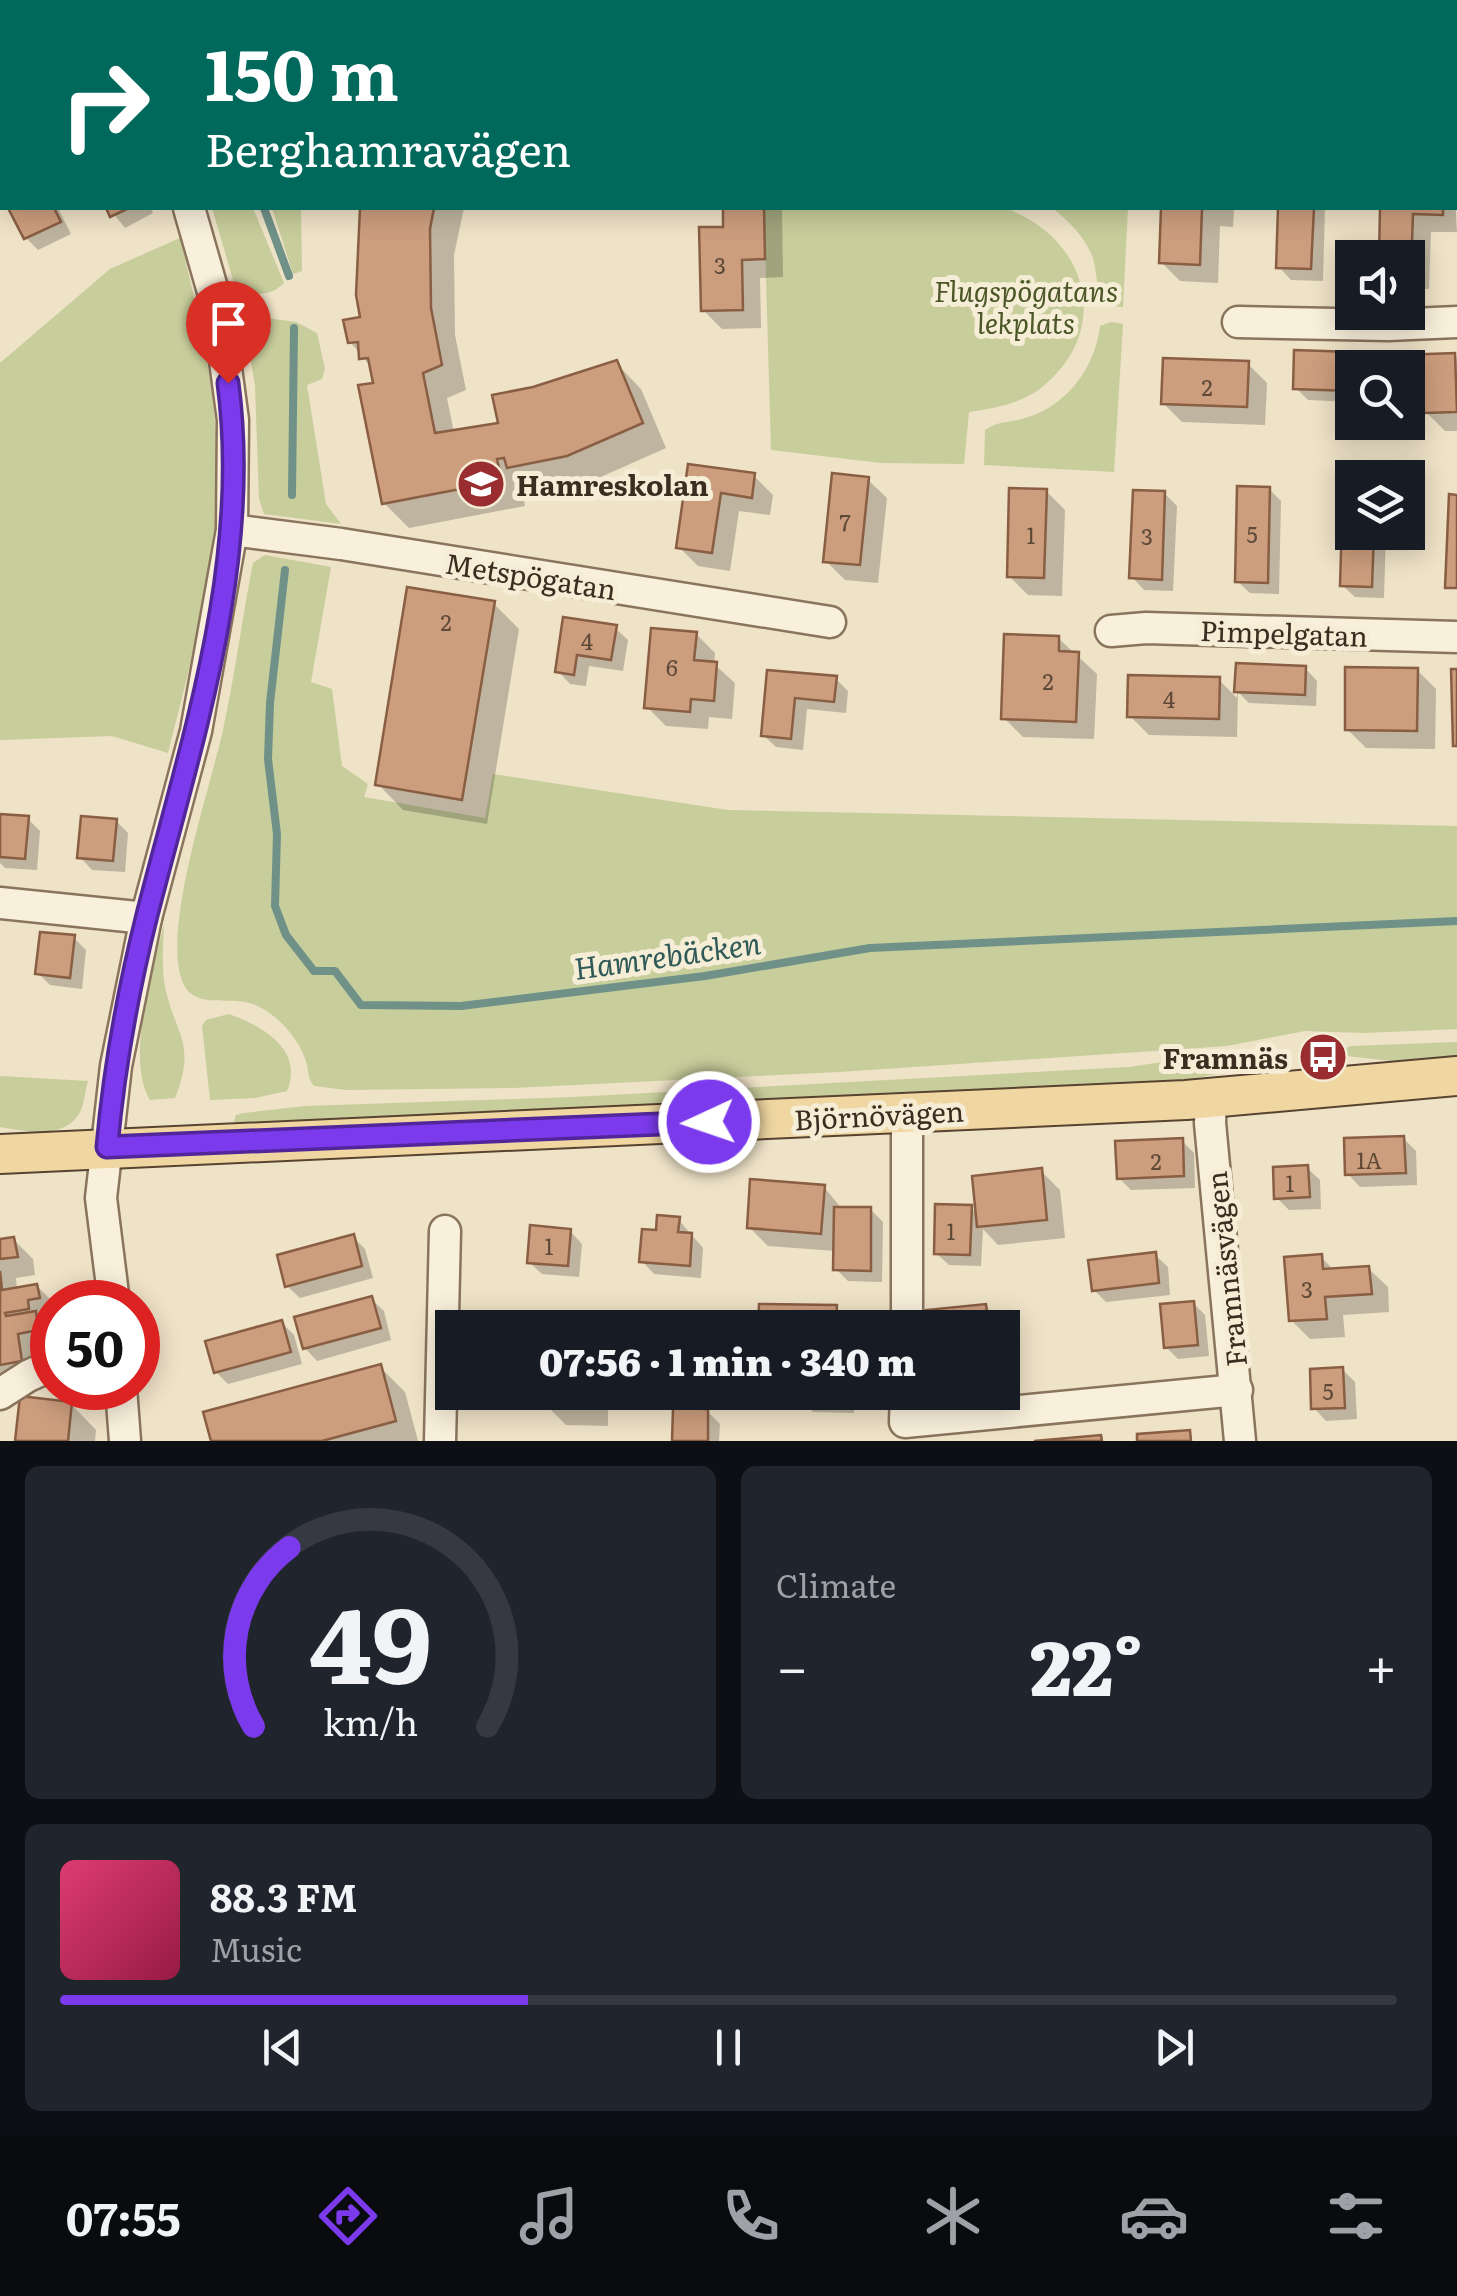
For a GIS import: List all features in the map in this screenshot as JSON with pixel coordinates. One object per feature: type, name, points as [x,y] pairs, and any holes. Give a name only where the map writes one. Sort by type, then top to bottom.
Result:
[{"type":"main road","name":"Björnövägen","points":[[0,1154],[1211,1097],[1457,1076]]},
{"type":"street","points":[[111,1280],[101,1198],[116,1066],[146,918],[196,731],[232,530],[233,420],[221,327],[189,210]]},
{"type":"street","points":[[1238,322],[1457,322]]},
{"type":"street","name":"Metspögatan","points":[[232,530],[830,622]]},
{"type":"street","name":"Pimpelgatan","points":[[1111,631],[1146,628],[1457,637]]},
{"type":"street","points":[[0,903],[146,918]]},
{"type":"street","name":"Framnäsvägen","points":[[1211,1097],[1210,1122],[1240,1441]]},
{"type":"street","points":[[907,1113],[907,1310]]},
{"type":"street","points":[[440,1441],[445,1231]]},
{"type":"street","points":[[0,1394],[30,1375]]},
{"type":"street","points":[[906,1410],[906,1422],[1237,1390]]},
{"type":"street","points":[[123,1410],[125,1441]]},
{"type":"green space","points":[[213,210],[254,210],[284,283],[262,294],[236,290]]},
{"type":"green space","points":[[273,210],[301,210],[302,271],[293,274]]},
{"type":"green space","name":"Flugspögatans lekplats","points":[[764,210],[1010,210],[1036,224],[1058,243],[1073,265],[1082,290],[1083,315],[1077,341],[1063,366],[1041,388],[1007,404],[969,412],[964,464],[881,463],[771,450]]},
{"type":"green space","points":[[1054,210],[1128,210],[1123,307],[1104,301],[1093,258],[1070,224]]},
{"type":"green space","points":[[180,238],[208,370],[217,489],[203,603],[168,753],[112,736],[0,740],[0,363],[110,269]]},
{"type":"green space","points":[[244,320],[296,322],[317,333],[325,369],[322,379],[307,385],[326,504],[341,524],[264,514],[259,499],[255,386]]},
{"type":"green space","points":[[1111,322],[1123,324],[1114,472],[984,465],[985,430],[1038,414],[1065,396],[1092,357],[1100,326]]},
{"type":"green space","points":[[265,555],[331,567],[311,682],[332,689],[342,766],[368,784],[364,797],[485,818],[493,774],[728,810],[1457,826],[1457,1029],[1305,1031],[1227,1046],[839,1072],[513,1088],[347,1090],[314,1086],[299,1046],[279,1021],[253,1004],[206,1000],[190,993],[178,962],[182,898],[223,730],[253,563]]},
{"type":"green space","points":[[164,924],[164,981],[182,1038],[184,1063],[175,1098],[150,1100],[143,1083],[141,1038],[148,988]]},
{"type":"green space","points":[[229,1014],[254,1025],[285,1051],[291,1076],[287,1091],[255,1098],[210,1100],[202,1026],[206,1020]]},
{"type":"green space","points":[[1457,1042],[1457,1058],[1400,1062],[1347,1056],[1346,1048],[1351,1046]]},
{"type":"green space","points":[[1280,1054],[1280,1061],[1192,1079],[339,1124],[234,1122],[236,1115],[244,1113],[306,1106],[573,1097],[1129,1067],[1162,1062],[1193,1065]]},
{"type":"green space","points":[[0,1076],[88,1081],[81,1111],[72,1122],[53,1131],[0,1127]]},
{"type":"building","points":[[9,210],[55,210],[61,222],[24,239]]},
{"type":"building","points":[[107,210],[125,210],[110,217]]},
{"type":"building","points":[[360,210],[434,210],[430,229],[431,308],[442,365],[423,373],[435,433],[498,423],[492,395],[533,387],[617,360],[643,423],[567,456],[507,468],[504,458],[497,459],[502,481],[382,504],[358,385],[373,383],[368,358],[359,359],[358,342],[348,343],[343,320],[360,317],[356,295]]},
{"type":"building","points":[[723,210],[764,210],[765,259],[742,260],[743,310],[701,311],[699,227],[723,227]]},
{"type":"building","points":[[1161,210],[1202,210],[1200,265],[1159,263]]},
{"type":"building","points":[[1278,210],[1314,210],[1311,269],[1276,268]]},
{"type":"building","points":[[1380,210],[1443,210],[1443,215],[1413,214],[1412,240],[1379,240]]},
{"type":"building","points":[[1294,350],[1335,351],[1335,390],[1293,389]]},
{"type":"building","points":[[1455,353],[1457,412],[1425,413],[1425,354]]},
{"type":"building","points":[[1163,358],[1249,361],[1247,407],[1161,404]]},
{"type":"building","points":[[688,464],[755,473],[752,498],[721,493],[712,553],[676,548]]},
{"type":"building","points":[[832,473],[869,477],[860,565],[823,562]]},
{"type":"building","points":[[1237,486],[1270,487],[1268,583],[1235,582]]},
{"type":"building","points":[[1009,488],[1047,489],[1044,578],[1007,577]]},
{"type":"building","points":[[1133,490],[1165,491],[1162,580],[1129,578]]},
{"type":"building","points":[[1449,494],[1457,495],[1457,588],[1445,588]]},
{"type":"building","points":[[1341,550],[1373,550],[1372,587],[1340,586]]},
{"type":"building","points":[[407,587],[495,601],[462,800],[375,785]]},
{"type":"building","points":[[563,617],[617,625],[611,660],[577,655],[574,675],[555,672]]},
{"type":"building","points":[[651,628],[697,632],[694,660],[717,662],[714,701],[691,699],[690,712],[644,708]]},
{"type":"building","points":[[1004,634],[1059,636],[1059,651],[1079,652],[1076,722],[1001,719]]},
{"type":"building","points":[[1236,663],[1306,666],[1305,695],[1234,692]]},
{"type":"building","points":[[1345,667],[1418,668],[1417,731],[1345,730]]},
{"type":"building","points":[[1451,669],[1457,669],[1457,746],[1453,746]]},
{"type":"building","points":[[767,670],[837,676],[834,702],[795,698],[791,739],[761,736]]},
{"type":"building","points":[[1128,675],[1220,677],[1219,719],[1127,717]]},
{"type":"building","points":[[0,814],[29,816],[25,859],[0,857]]},
{"type":"building","points":[[81,816],[117,819],[113,861],[77,858]]},
{"type":"building","points":[[40,932],[75,935],[70,978],[35,974]]},
{"type":"building","points":[[1404,1136],[1406,1173],[1345,1175],[1344,1138]]},
{"type":"building","points":[[1183,1138],[1184,1176],[1117,1179],[1115,1141]]},
{"type":"building","points":[[1308,1165],[1310,1197],[1274,1199],[1273,1167]]},
{"type":"building","points":[[1042,1168],[1047,1220],[977,1227],[972,1176]]},
{"type":"building","points":[[750,1179],[825,1185],[821,1234],[747,1228]]},
{"type":"building","points":[[935,1204],[972,1205],[970,1255],[934,1254]]},
{"type":"building","points":[[834,1207],[871,1207],[871,1271],[833,1270]]},
{"type":"building","points":[[657,1215],[680,1217],[678,1232],[692,1233],[690,1266],[639,1262],[642,1229],[656,1230]]},
{"type":"building","points":[[530,1225],[571,1229],[568,1266],[527,1263]]},
{"type":"building","points":[[354,1234],[362,1266],[285,1287],[277,1255]]},
{"type":"building","points":[[14,1237],[18,1257],[0,1259],[0,1239]]},
{"type":"building","points":[[1156,1252],[1159,1283],[1092,1291],[1088,1260]]},
{"type":"building","points":[[1322,1254],[1323,1269],[1369,1266],[1372,1294],[1325,1297],[1327,1319],[1289,1321],[1284,1257]]},
{"type":"building","points":[[0,1271],[2,1290],[30,1285],[29,1309],[5,1313],[6,1316],[30,1312],[30,1332],[18,1334],[22,1361],[0,1365]]},
{"type":"building","points":[[372,1296],[381,1328],[303,1349],[294,1317]]},
{"type":"building","points":[[1194,1301],[1198,1345],[1164,1348],[1160,1304]]},
{"type":"building","points":[[759,1304],[837,1305],[837,1310],[759,1310]]},
{"type":"building","points":[[986,1304],[987,1310],[926,1310]]},
{"type":"building","points":[[282,1320],[291,1352],[214,1373],[205,1341]]},
{"type":"building","points":[[381,1364],[396,1421],[322,1441],[211,1441],[203,1412]]},
{"type":"building","points":[[1343,1367],[1345,1408],[1311,1409],[1310,1369]]},
{"type":"building","points":[[20,1396],[30,1397],[30,1410],[71,1410],[68,1441],[15,1441]]},
{"type":"building","points":[[673,1410],[708,1410],[708,1441],[672,1441]]},
{"type":"building","points":[[1190,1430],[1191,1441],[1137,1441],[1137,1434]]},
{"type":"building","points":[[1101,1435],[1102,1441],[1034,1441]]},
{"type":"waterway","name":"Hamrebäcken","points":[[265,210],[289,276]]},
{"type":"waterway","name":"Hamrebäcken","points":[[292,495],[294,328]]},
{"type":"waterway","name":"Hamrebäcken","points":[[285,570],[270,703],[268,759],[277,834],[275,906],[286,935],[314,971],[335,971],[361,1005],[461,1006],[705,976],[870,948],[1457,921]]},
{"type":"place","name":"Hamreskolan","points":[[481,484]]},
{"type":"place","name":"Framnäs","points":[[1323,1057]]},
{"type":"route","points":[[228,383],[233,420],[232,530],[196,731],[146,918],[116,1066],[107,1147],[709,1122]]}]
